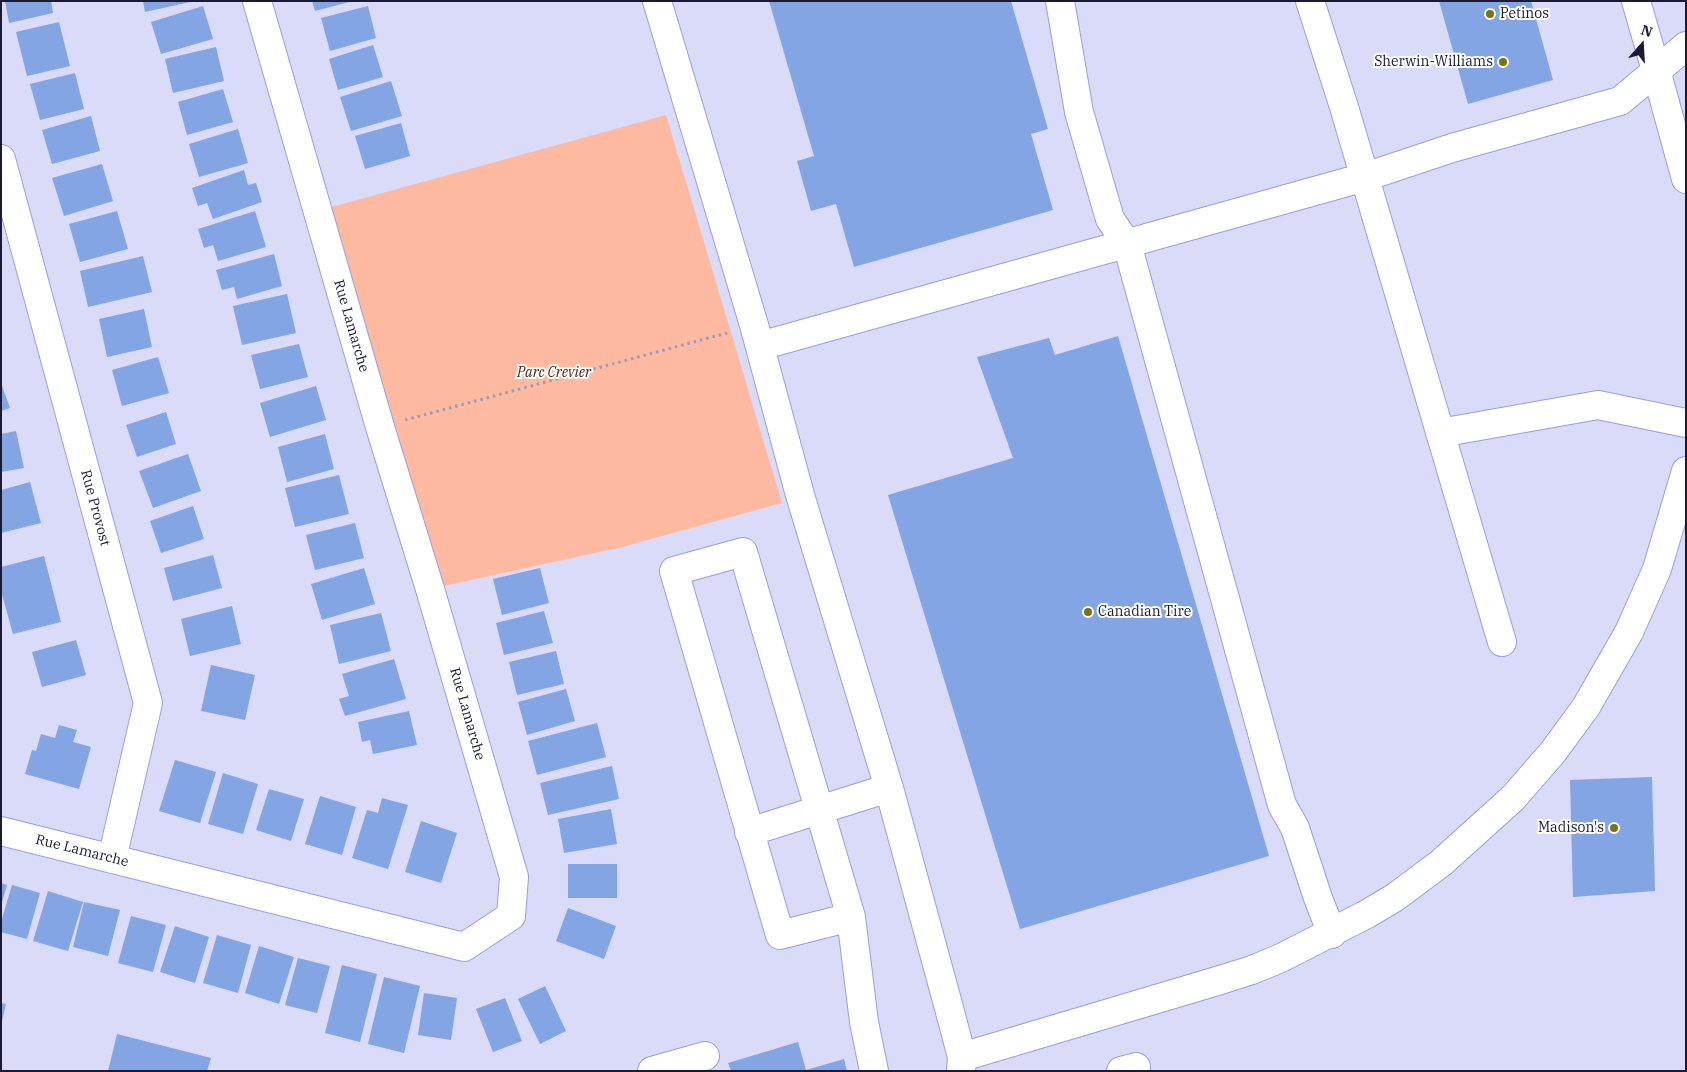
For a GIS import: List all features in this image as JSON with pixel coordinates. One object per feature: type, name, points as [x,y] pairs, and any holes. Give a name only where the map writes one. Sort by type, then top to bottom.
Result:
[{"type":"street","name":"Rue Lamarche","points":[[1,831],[464,948],[511,916],[514,878],[430,589],[380,427],[257,1]]},
{"type":"street","points":[[657,1],[760,346],[800,494],[889,788],[965,1066],[1252,970],[1281,958],[1332,934],[1394,898],[1441,863],[1513,798],[1557,746],[1586,707],[1629,632],[1657,568],[1686,470]]},
{"type":"street","points":[[1060,1],[1080,112],[1110,219],[1127,244],[1282,805],[1295,828],[1332,934]]},
{"type":"street","points":[[1310,1],[1365,177],[1502,642]]},
{"type":"street","points":[[1636,1],[1686,179]]},
{"type":"street","points":[[760,346],[1365,177],[1452,148],[1620,101],[1686,46]]},
{"type":"street","name":"Rue Provost","points":[[1,159],[148,703],[112,859]]},
{"type":"street","points":[[1440,433],[1598,405],[1686,423]]},
{"type":"street","points":[[850,917],[780,935],[674,571],[743,552],[850,917],[864,1022],[874,1071]]},
{"type":"street","points":[[749,832],[889,788]]},
{"type":"street","points":[[652,1071],[705,1056]]},
{"type":"path","points":[[380,427],[732,332]]},
{"type":"green space","name":"Parc Crevier","points":[[666,115],[782,503],[622,547],[430,589],[317,211]]},
{"type":"building","points":[[5,1],[51,1],[53,13],[9,23]]},
{"type":"building","points":[[143,1],[190,1],[190,2],[145,12]]},
{"type":"building","points":[[312,1],[349,1],[349,2],[315,11]]},
{"type":"building","points":[[769,1],[1011,1],[1048,129],[1031,134],[1053,210],[854,267],[836,204],[811,211],[797,161],[814,156]]},
{"type":"building","points":[[1439,1],[1531,1],[1553,80],[1468,104]]},
{"type":"building","points":[[203,6],[213,39],[161,54],[151,22]]},
{"type":"building","points":[[368,6],[376,38],[330,51],[321,18]]},
{"type":"building","points":[[59,22],[70,66],[27,76],[16,32]]},
{"type":"building","points":[[373,45],[383,77],[338,90],[329,59]]},
{"type":"building","points":[[216,47],[224,81],[173,93],[165,59]]},
{"type":"building","points":[[75,73],[84,109],[40,120],[30,84]]},
{"type":"building","points":[[391,81],[402,116],[351,131],[340,97]]},
{"type":"building","points":[[223,89],[233,122],[187,135],[178,102]]},
{"type":"building","points":[[91,116],[100,151],[52,164],[42,130]]},
{"type":"building","points":[[401,123],[410,156],[365,169],[355,136]]},
{"type":"building","points":[[238,129],[248,163],[199,177],[189,144]]},
{"type":"building","points":[[102,164],[113,201],[64,216],[52,178]]},
{"type":"building","points":[[244,170],[248,185],[256,183],[262,202],[213,219],[207,203],[198,206],[192,188]]},
{"type":"building","points":[[117,211],[128,249],[80,262],[69,224]]},
{"type":"building","points":[[255,211],[266,247],[218,261],[213,245],[204,248],[198,229]]},
{"type":"building","points":[[274,254],[282,286],[237,299],[234,287],[222,290],[216,270]]},
{"type":"building","points":[[143,256],[152,292],[88,307],[80,271]]},
{"type":"building","points":[[287,294],[296,333],[242,345],[233,306]]},
{"type":"building","points":[[144,309],[152,347],[107,357],[99,319]]},
{"type":"building","points":[[1118,336],[1269,856],[1020,929],[888,495],[1013,458],[977,357],[1049,338],[1055,355]]},
{"type":"building","points":[[299,344],[308,377],[260,389],[251,355]]},
{"type":"building","points":[[158,357],[169,393],[122,406],[112,370]]},
{"type":"building","points":[[1,383],[10,408],[1,411]]},
{"type":"building","points":[[316,386],[326,420],[270,437],[260,403]]},
{"type":"building","points":[[166,412],[176,444],[137,457],[126,425]]},
{"type":"building","points":[[16,431],[24,468],[1,472],[1,434]]},
{"type":"building","points":[[325,434],[334,469],[287,482],[278,447]]},
{"type":"building","points":[[188,454],[201,491],[153,508],[139,471]]},
{"type":"building","points":[[339,475],[349,514],[295,527],[285,488]]},
{"type":"building","points":[[30,482],[41,523],[1,533],[1,490]]},
{"type":"building","points":[[193,506],[204,539],[161,553],[150,521]]},
{"type":"building","points":[[355,523],[364,558],[315,570],[306,535]]},
{"type":"building","points":[[213,555],[222,588],[173,601],[164,568]]},
{"type":"building","points":[[44,556],[61,622],[13,634],[1,591],[1,567]]},
{"type":"building","points":[[364,568],[375,604],[322,620],[311,584]]},
{"type":"building","points":[[540,568],[549,603],[502,615],[493,579]]},
{"type":"building","points":[[232,606],[241,644],[190,656],[181,619]]},
{"type":"building","points":[[544,611],[553,643],[504,655],[496,623]]},
{"type":"building","points":[[381,613],[391,651],[339,664],[330,625]]},
{"type":"building","points":[[76,640],[86,675],[42,687],[32,652]]},
{"type":"building","points":[[556,651],[564,684],[517,695],[509,662]]},
{"type":"building","points":[[394,659],[406,699],[345,716],[339,699],[349,696],[342,674]]},
{"type":"building","points":[[211,665],[255,675],[245,720],[201,711]]},
{"type":"building","points":[[566,689],[575,721],[527,735],[518,702]]},
{"type":"building","points":[[409,711],[417,745],[373,754],[370,740],[362,742],[358,722]]},
{"type":"building","points":[[597,723],[606,757],[537,775],[528,741]]},
{"type":"building","points":[[59,725],[77,730],[73,742],[91,747],[79,789],[25,774],[32,750],[36,751],[41,734],[55,738]]},
{"type":"building","points":[[175,760],[216,772],[200,823],[159,811]]},
{"type":"building","points":[[612,766],[619,799],[548,815],[540,783]]},
{"type":"building","points":[[223,773],[258,784],[243,834],[208,824]]},
{"type":"building","points":[[1652,777],[1655,891],[1573,897],[1570,780]]},
{"type":"building","points":[[269,789],[304,799],[291,841],[256,830]]},
{"type":"building","points":[[320,796],[356,807],[342,855],[305,844]]},
{"type":"building","points":[[382,798],[408,805],[388,869],[352,858],[367,810],[378,813]]},
{"type":"building","points":[[611,809],[617,844],[564,853],[558,819]]},
{"type":"building","points":[[421,821],[457,833],[441,883],[405,872]]},
{"type":"building","points":[[568,864],[617,864],[617,898],[568,898]]},
{"type":"building","points":[[1,883],[7,885],[2,902],[1,901]]},
{"type":"building","points":[[12,885],[40,893],[27,939],[1,932],[1,922]]},
{"type":"building","points":[[48,891],[83,902],[68,951],[33,941]]},
{"type":"building","points":[[84,902],[120,910],[108,956],[73,947]]},
{"type":"building","points":[[568,908],[616,926],[604,959],[556,941]]},
{"type":"building","points":[[131,916],[166,925],[153,972],[118,963]]},
{"type":"building","points":[[175,926],[209,937],[195,983],[160,972]]},
{"type":"building","points":[[217,935],[251,945],[238,993],[203,983]]},
{"type":"building","points":[[259,946],[294,957],[279,1004],[245,993]]},
{"type":"building","points":[[298,958],[330,966],[317,1013],[285,1005]]},
{"type":"building","points":[[342,965],[377,974],[360,1042],[325,1033]]},
{"type":"building","points":[[384,977],[420,986],[404,1053],[368,1044]]},
{"type":"building","points":[[545,986],[566,1031],[540,1044],[518,999]]},
{"type":"building","points":[[424,993],[457,998],[451,1040],[418,1035]]},
{"type":"building","points":[[505,998],[522,1041],[493,1052],[476,1009]]},
{"type":"building","points":[[1,1003],[6,1004],[2,1021],[1,1021]]},
{"type":"building","points":[[117,1034],[211,1058],[207,1071],[108,1071]]},
{"type":"building","points":[[798,1042],[806,1070],[844,1059],[847,1071],[731,1071],[728,1063]]},
{"type":"place","name":"Petinos","points":[[1490,14]]},
{"type":"place","name":"Sherwin-Williams","points":[[1503,62]]},
{"type":"place","name":"Canadian Tire","points":[[1088,612]]},
{"type":"place","name":"Madison's","points":[[1614,828]]}]
